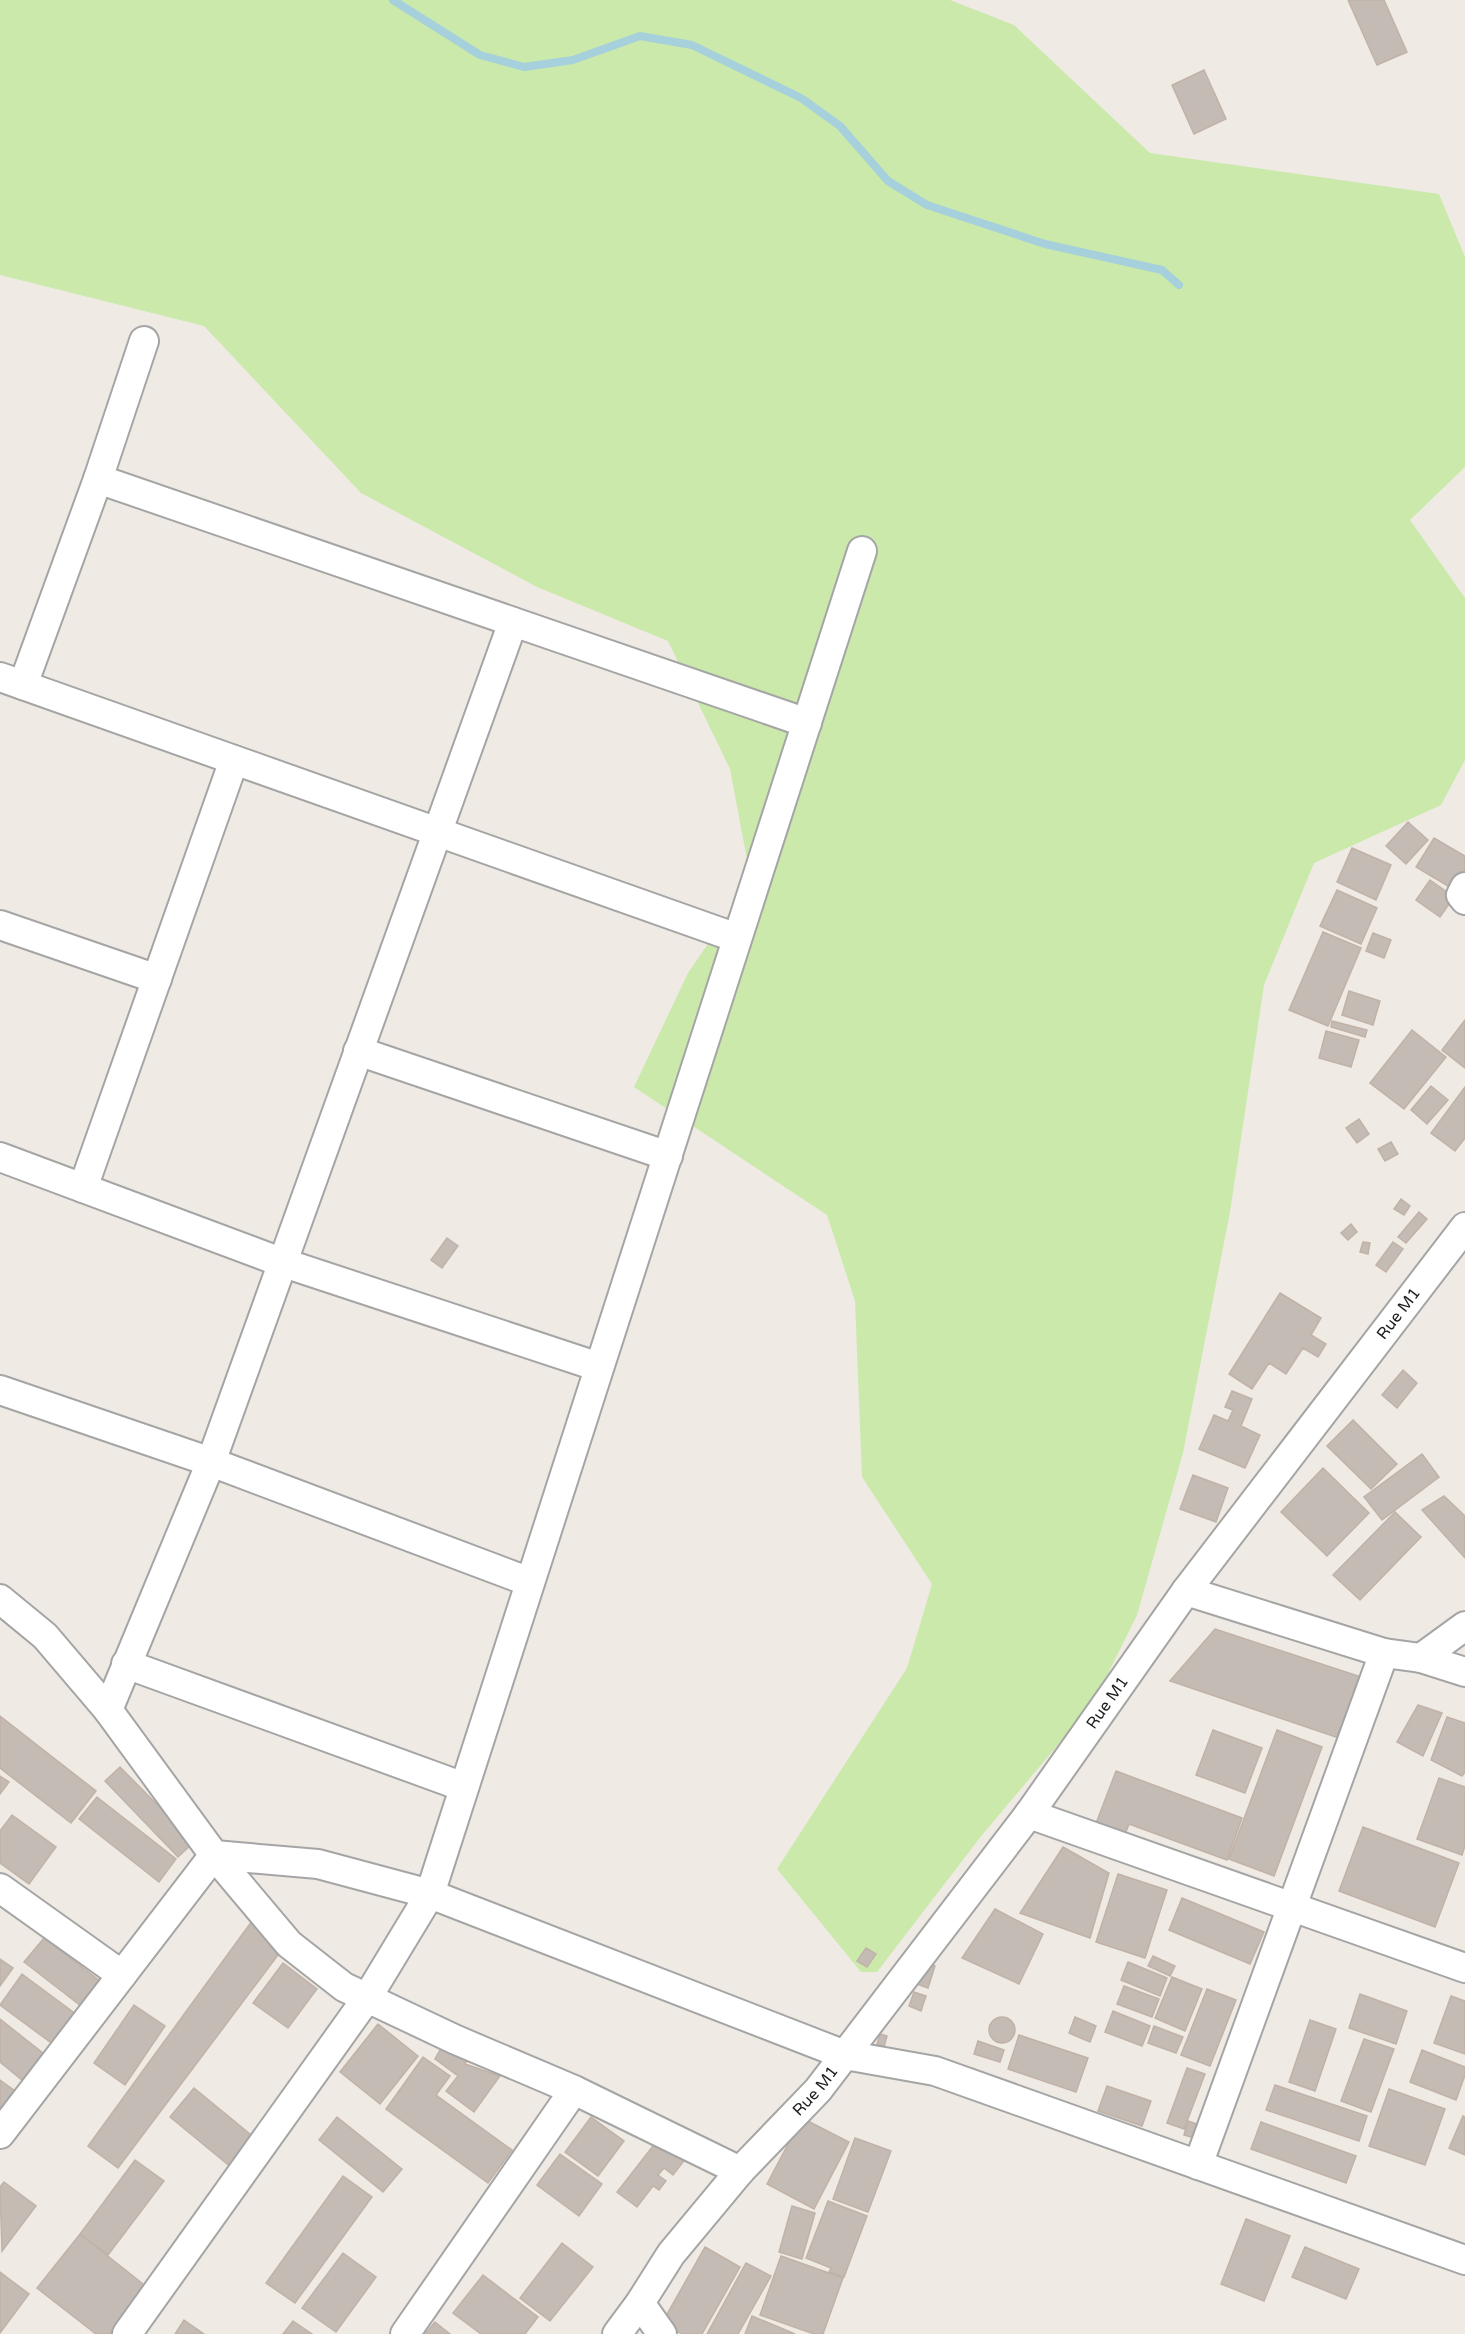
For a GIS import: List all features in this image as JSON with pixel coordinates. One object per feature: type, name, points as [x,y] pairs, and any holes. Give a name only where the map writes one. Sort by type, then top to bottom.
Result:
[{"type":"street","points":[[144,341],[98,479],[11,681],[737,938]]},
{"type":"street","points":[[98,479],[807,723]]},
{"type":"street","points":[[127,2334],[367,1998],[430,1894],[862,551]]},
{"type":"street","points":[[108,1710],[211,1462],[513,622]]},
{"type":"street","points":[[83,1188],[234,760]]},
{"type":"street","points":[[1465,887],[1461,895],[1465,900]]},
{"type":"street","points":[[0,925],[157,979]]},
{"type":"street","points":[[358,1051],[668,1156]]},
{"type":"street","points":[[0,1156],[281,1262],[599,1367]]},
{"type":"street","name":"Rue M1","points":[[617,2334],[671,2254],[740,2170],[818,2090],[845,2055],[1029,1814],[1186,1591],[1465,1227]]},
{"type":"street","points":[[0,1390],[211,1462],[530,1582]]},
{"type":"street","points":[[1186,1591],[1384,1653],[1422,1658],[1465,1672]]},
{"type":"street","points":[[0,1599],[45,1636],[108,1710],[213,1855],[289,1944],[344,1987],[574,2090],[740,2170]]},
{"type":"street","points":[[1422,1658],[1465,1626]]},
{"type":"street","points":[[1198,2164],[1384,1653]]},
{"type":"street","points":[[126,1664],[464,1787]]},
{"type":"street","points":[[1029,1814],[1465,1968]]},
{"type":"street","points":[[213,1855],[318,1864],[430,1894],[845,2055],[935,2071],[1465,2260]]},
{"type":"street","points":[[0,2134],[213,1855]]},
{"type":"street","points":[[0,1888],[122,1975]]},
{"type":"street","points":[[405,2334],[574,2090]]},
{"type":"street","points":[[640,2303],[662,2334]]},
{"type":"green space","points":[[0,0],[950,0],[1014,25],[1150,153],[1439,194],[1465,257],[1465,467],[1410,520],[1465,598],[1465,760],[1441,805],[1314,863],[1264,985],[1230,1212],[1183,1453],[1137,1615],[1094,1702],[982,1835],[877,1972],[861,1972],[777,1869],[907,1668],[932,1584],[862,1477],[855,1301],[827,1215],[634,1087],[688,973],[751,881],[730,769],[668,641],[537,587],[361,493],[204,326],[0,275]]},
{"type":"building","points":[[1348,0],[1384,0],[1407,52],[1377,65]]},
{"type":"building","points":[[1204,70],[1226,119],[1194,134],[1172,85]]},
{"type":"building","points":[[1408,822],[1428,840],[1406,864],[1386,846]]},
{"type":"building","points":[[1434,838],[1465,856],[1465,881],[1458,892],[1416,867]]},
{"type":"building","points":[[1352,848],[1391,865],[1376,900],[1337,882]]},
{"type":"building","points":[[1430,880],[1454,897],[1440,917],[1416,900]]},
{"type":"building","points":[[1337,890],[1377,908],[1361,944],[1320,926]]},
{"type":"building","points":[[1323,932],[1361,948],[1328,1026],[1289,1010]]},
{"type":"building","points":[[1373,933],[1391,940],[1384,958],[1366,951]]},
{"type":"building","points":[[1349,991],[1380,1001],[1373,1025],[1342,1015]]},
{"type":"building","points":[[1465,1020],[1465,1068],[1442,1050]]},
{"type":"building","points":[[1332,1021],[1367,1030],[1365,1037],[1331,1027]]},
{"type":"building","points":[[1412,1030],[1446,1057],[1404,1109],[1370,1083]]},
{"type":"building","points":[[1326,1031],[1359,1040],[1351,1067],[1319,1058]]},
{"type":"building","points":[[1431,1086],[1448,1100],[1427,1124],[1411,1110]]},
{"type":"building","points":[[1465,1087],[1465,1138],[1455,1151],[1431,1133]]},
{"type":"building","points":[[1359,1119],[1369,1134],[1357,1143],[1346,1128]]},
{"type":"building","points":[[1391,1142],[1398,1154],[1385,1161],[1378,1149]]},
{"type":"building","points":[[1401,1199],[1410,1206],[1404,1215],[1394,1209]]},
{"type":"building","points":[[1419,1212],[1427,1219],[1406,1243],[1398,1237]]},
{"type":"building","points":[[1351,1224],[1357,1232],[1348,1240],[1341,1233]]},
{"type":"building","points":[[447,1238],[458,1246],[442,1268],[431,1260]]},
{"type":"building","points":[[1363,1242],[1370,1243],[1368,1254],[1360,1252]]},
{"type":"building","points":[[1393,1242],[1403,1249],[1386,1272],[1376,1265]]},
{"type":"building","points":[[1280,1293],[1321,1318],[1311,1335],[1326,1344],[1318,1357],[1303,1348],[1286,1374],[1269,1363],[1252,1389],[1229,1374]]},
{"type":"building","points":[[1403,1370],[1417,1383],[1397,1408],[1382,1395]]},
{"type":"building","points":[[1232,1391],[1252,1399],[1241,1426],[1260,1435],[1245,1468],[1199,1449],[1214,1415],[1228,1421],[1233,1410],[1225,1407]]},
{"type":"building","points":[[1353,1420],[1397,1464],[1371,1489],[1327,1446]]},
{"type":"building","points":[[1422,1454],[1439,1477],[1382,1520],[1364,1497]]},
{"type":"building","points":[[1323,1468],[1369,1513],[1327,1556],[1281,1512]]},
{"type":"building","points":[[1193,1475],[1228,1488],[1216,1522],[1180,1509]]},
{"type":"building","points":[[1444,1496],[1465,1516],[1465,1558],[1422,1510]]},
{"type":"building","points":[[1395,1512],[1421,1537],[1360,1600],[1333,1575]]},
{"type":"building","points":[[1215,1629],[1361,1677],[1339,1738],[1170,1681]]},
{"type":"building","points":[[1418,1705],[1442,1713],[1423,1756],[1397,1742]]},
{"type":"building","points":[[0,1716],[96,1791],[71,1823],[0,1768]]},
{"type":"building","points":[[1447,1717],[1465,1723],[1465,1772],[1462,1776],[1431,1760]]},
{"type":"building","points":[[1213,1730],[1262,1748],[1245,1793],[1196,1775]]},
{"type":"building","points":[[1277,1730],[1322,1747],[1274,1876],[1229,1859]]},
{"type":"building","points":[[120,1767],[194,1842],[178,1857],[105,1781]]},
{"type":"building","points":[[1116,1771],[1242,1818],[1227,1860],[1129,1824],[1124,1837],[1095,1826]]},
{"type":"building","points":[[0,1776],[9,1782],[0,1794]]},
{"type":"building","points":[[1439,1778],[1465,1787],[1465,1846],[1462,1855],[1417,1839]]},
{"type":"building","points":[[97,1797],[176,1859],[159,1882],[79,1819]]},
{"type":"building","points":[[12,1815],[56,1847],[29,1884],[0,1863],[0,1831]]},
{"type":"building","points":[[1363,1827],[1459,1863],[1435,1927],[1339,1891]]},
{"type":"building","points":[[1063,1847],[1109,1873],[1090,1938],[1020,1913]]},
{"type":"building","points":[[1118,1874],[1167,1890],[1145,1958],[1096,1942]]},
{"type":"building","points":[[1182,1898],[1264,1932],[1250,1964],[1169,1930]]},
{"type":"building","points":[[995,1909],[1043,1934],[1019,1984],[962,1958]]},
{"type":"building","points":[[252,1921],[278,1955],[118,2168],[88,2146]]},
{"type":"building","points":[[44,1938],[100,1981],[81,2006],[24,1962]]},
{"type":"building","points":[[866,1948],[876,1954],[867,1967],[857,1961]]},
{"type":"building","points":[[1153,1956],[1175,1966],[1170,1976],[1148,1966]]},
{"type":"building","points":[[0,1959],[13,1968],[0,1986]]},
{"type":"building","points":[[922,1960],[935,1966],[928,1988],[914,1983]]},
{"type":"building","points":[[1128,1962],[1167,1978],[1160,1996],[1121,1980]]},
{"type":"building","points":[[283,1963],[317,1989],[288,2028],[253,2003]]},
{"type":"building","points":[[22,1974],[77,2015],[54,2045],[0,2005]]},
{"type":"building","points":[[1172,1977],[1202,1989],[1185,2031],[1155,2018]]},
{"type":"building","points":[[1124,1986],[1159,1999],[1152,2017],[1117,2004]]},
{"type":"building","points":[[1207,1989],[1236,2000],[1210,2066],[1181,2055]]},
{"type":"building","points":[[914,1992],[926,1996],[921,2011],[909,2006]]},
{"type":"building","points":[[1360,1994],[1407,2011],[1396,2044],[1349,2028]]},
{"type":"building","points":[[1451,1996],[1465,2001],[1465,2054],[1434,2043]]},
{"type":"building","points":[[134,2005],[165,2026],[125,2085],[94,2063]]},
{"type":"building","points":[[1113,2011],[1150,2026],[1142,2046],[1105,2032]]},
{"type":"building","points":[[1002,2017],[1011,2021],[1015,2030],[1011,2039],[1002,2043],[993,2039],[989,2030],[993,2021]]},
{"type":"building","points":[[1075,2017],[1096,2026],[1090,2042],[1069,2033]]},
{"type":"building","points":[[0,2019],[44,2054],[23,2081],[0,2062]]},
{"type":"building","points":[[1310,2020],[1336,2029],[1315,2091],[1289,2082]]},
{"type":"building","points":[[378,2024],[418,2056],[380,2104],[340,2072]]},
{"type":"building","points":[[1154,2026],[1183,2037],[1176,2053],[1148,2043]]},
{"type":"building","points":[[880,2034],[887,2036],[884,2047],[877,2044]]},
{"type":"building","points":[[1019,2035],[1088,2058],[1076,2092],[1008,2069]]},
{"type":"building","points":[[1364,2039],[1394,2049],[1371,2112],[1341,2101]]},
{"type":"building","points":[[445,2041],[471,2054],[465,2064],[500,2076],[474,2112],[446,2091],[458,2076],[435,2059]]},
{"type":"building","points":[[978,2041],[1004,2050],[1000,2062],[974,2054]]},
{"type":"building","points":[[1422,2050],[1465,2067],[1465,2075],[1456,2100],[1410,2082]]},
{"type":"building","points":[[423,2057],[450,2076],[436,2095],[512,2150],[488,2183],[386,2109]]},
{"type":"building","points":[[1187,2068],[1205,2074],[1184,2129],[1167,2123]]},
{"type":"building","points":[[0,2080],[15,2091],[0,2110]]},
{"type":"building","points":[[1275,2085],[1367,2116],[1359,2141],[1266,2110]]},
{"type":"building","points":[[1107,2086],[1151,2101],[1142,2126],[1098,2111]]},
{"type":"building","points":[[194,2088],[256,2139],[232,2168],[170,2117]]},
{"type":"building","points":[[1389,2089],[1445,2109],[1425,2165],[1369,2146]]},
{"type":"building","points":[[1463,2116],[1465,2117],[1465,2155],[1449,2148]]},
{"type":"building","points":[[337,2117],[402,2169],[383,2192],[319,2140]]},
{"type":"building","points":[[591,2117],[624,2141],[598,2176],[565,2152]]},
{"type":"building","points":[[802,2118],[849,2142],[814,2209],[767,2184]]},
{"type":"building","points":[[1188,2121],[1202,2126],[1198,2139],[1184,2135]]},
{"type":"building","points":[[1261,2122],[1356,2156],[1346,2183],[1251,2149]]},
{"type":"building","points":[[660,2137],[687,2157],[673,2175],[664,2168],[658,2175],[666,2181],[659,2190],[653,2186],[637,2207],[617,2192]]},
{"type":"building","points":[[855,2138],[891,2151],[868,2212],[833,2199]]},
{"type":"building","points":[[560,2154],[602,2184],[579,2216],[537,2185]]},
{"type":"building","points":[[135,2160],[164,2181],[108,2255],[80,2234]]},
{"type":"building","points":[[343,2176],[372,2197],[295,2303],[266,2283]]},
{"type":"building","points":[[4,2182],[36,2206],[2,2251],[0,2187]]},
{"type":"building","points":[[828,2201],[867,2216],[844,2277],[829,2272],[831,2268],[806,2258]]},
{"type":"building","points":[[792,2206],[815,2213],[802,2259],[779,2252]]},
{"type":"building","points":[[1246,2219],[1290,2236],[1264,2301],[1221,2284]]},
{"type":"building","points":[[80,2234],[147,2287],[110,2334],[96,2334],[37,2288]]},
{"type":"building","points":[[562,2243],[593,2267],[550,2321],[520,2298]]},
{"type":"building","points":[[705,2247],[740,2267],[702,2334],[682,2334],[662,2323]]},
{"type":"building","points":[[1305,2247],[1359,2269],[1346,2299],[1292,2277]]},
{"type":"building","points":[[343,2253],[376,2277],[336,2332],[302,2308]]},
{"type":"building","points":[[781,2256],[843,2278],[823,2334],[814,2334],[760,2315]]},
{"type":"building","points":[[746,2263],[771,2276],[738,2334],[707,2334]]},
{"type":"building","points":[[0,2272],[29,2294],[0,2333]]},
{"type":"building","points":[[483,2275],[538,2317],[525,2334],[481,2334],[453,2313]]},
{"type":"building","points":[[752,2316],[795,2334],[745,2334]]},
{"type":"building","points":[[184,2320],[204,2334],[175,2334]]},
{"type":"building","points":[[293,2321],[312,2334],[283,2334]]},
{"type":"building","points":[[435,2322],[450,2334],[425,2334]]},
{"type":"waterway","points":[[393,0],[480,55],[524,67],[573,60],[640,36],[692,45],[801,98],[840,126],[888,181],[927,205],[1045,244],[1162,270],[1179,285]]}]
